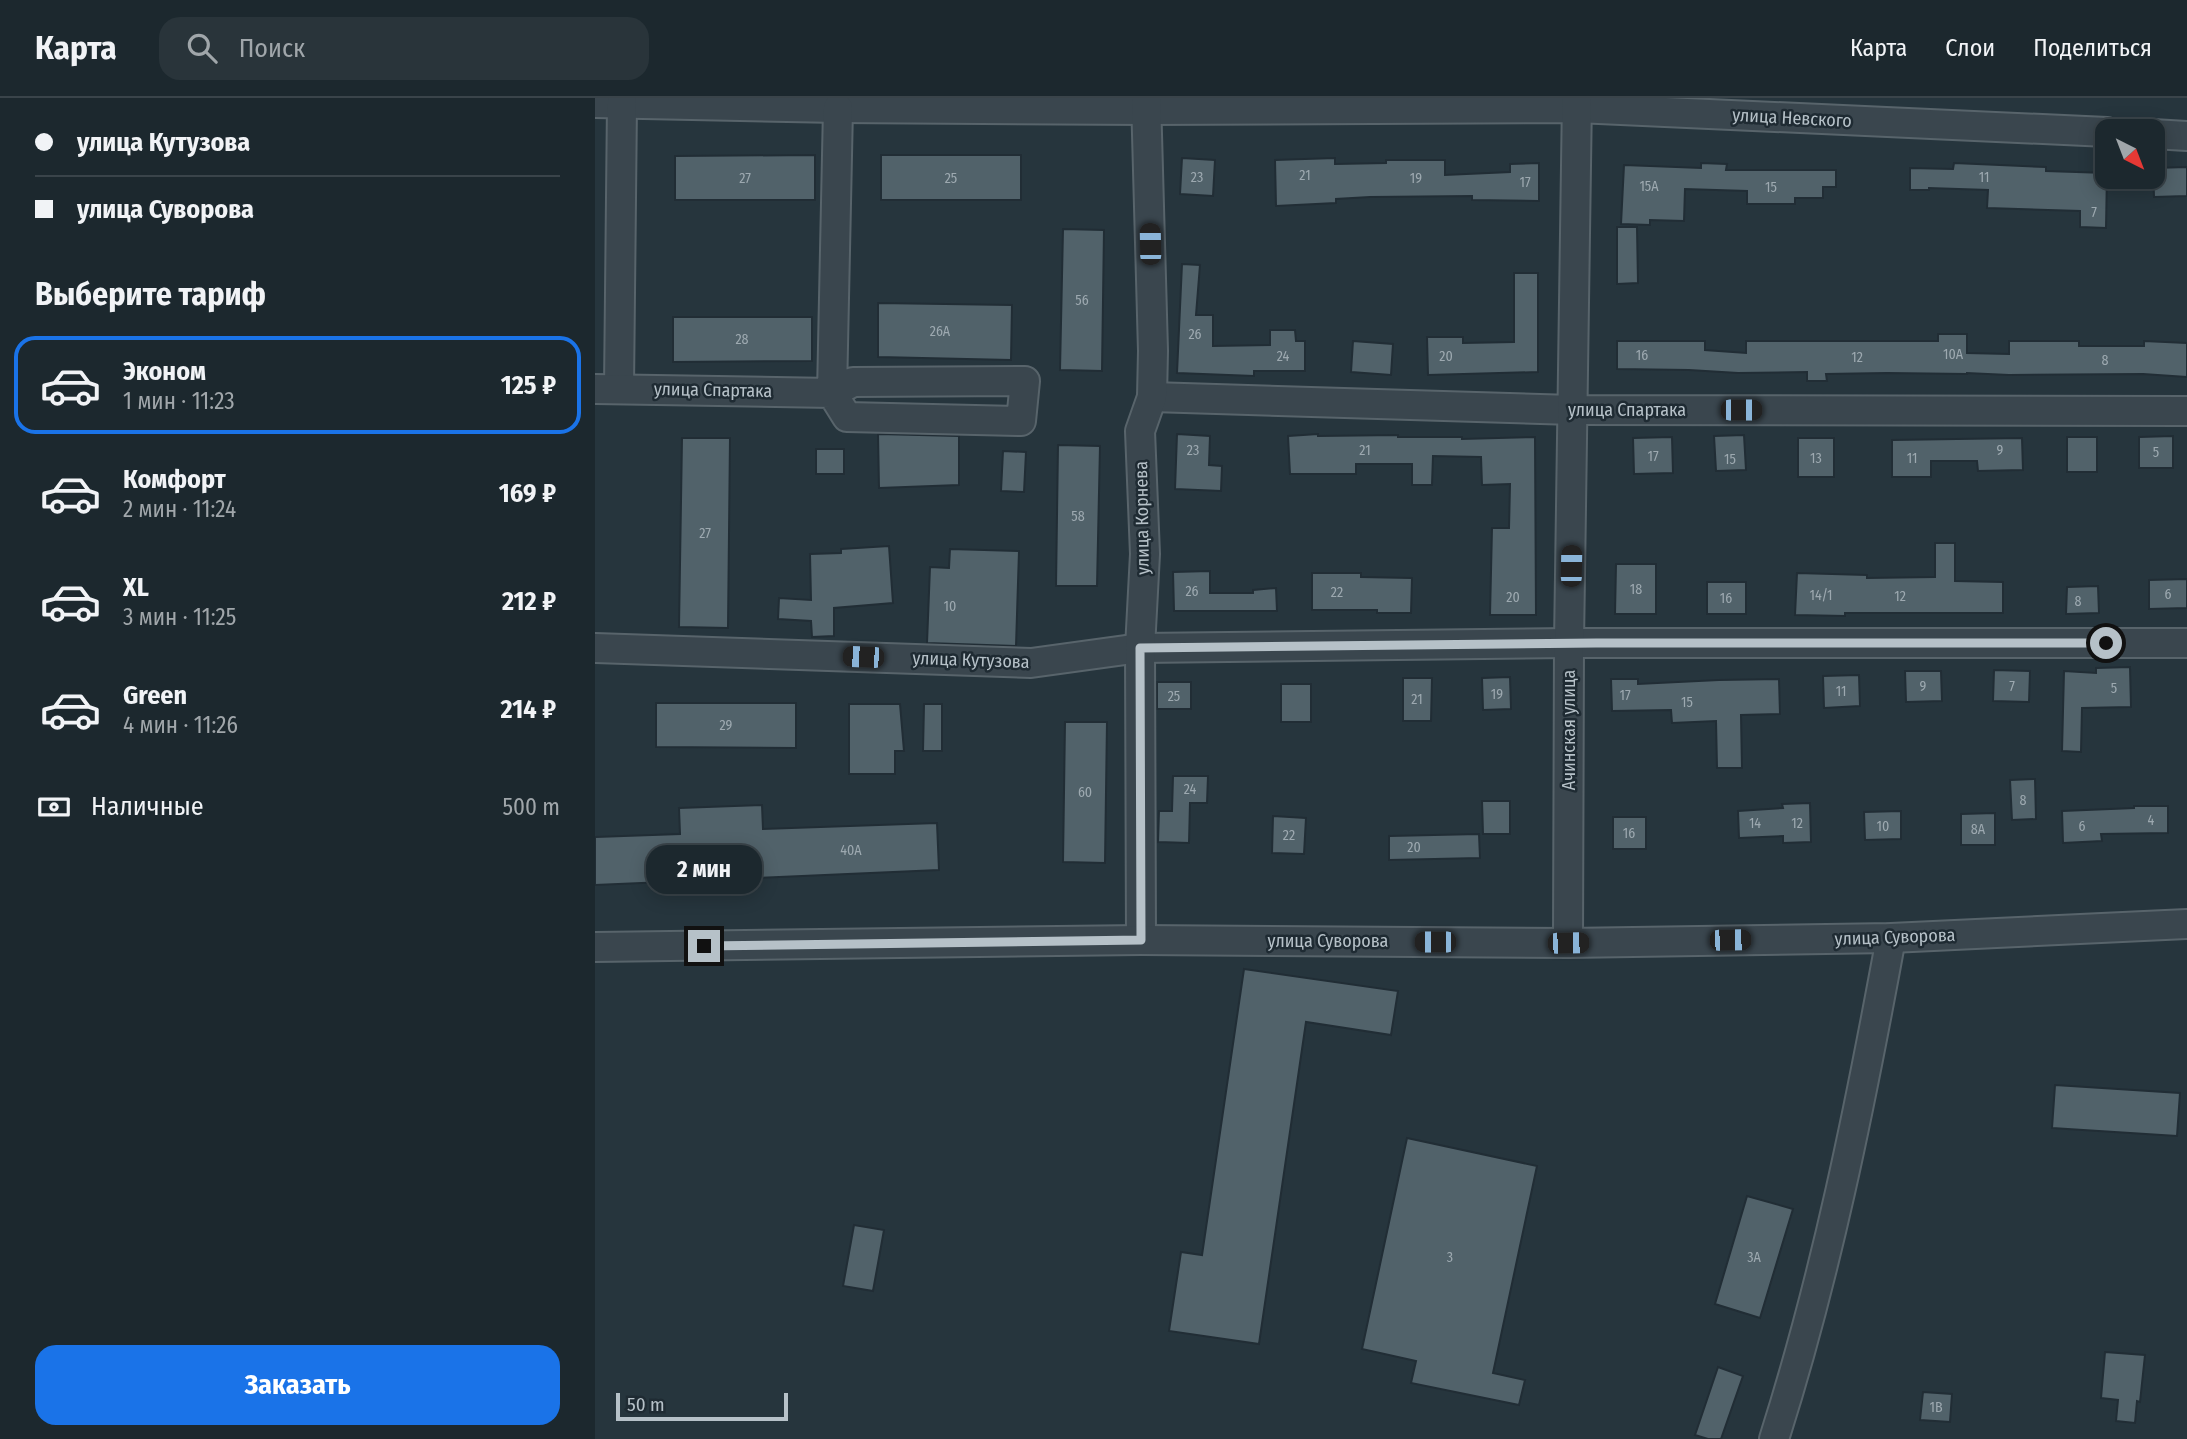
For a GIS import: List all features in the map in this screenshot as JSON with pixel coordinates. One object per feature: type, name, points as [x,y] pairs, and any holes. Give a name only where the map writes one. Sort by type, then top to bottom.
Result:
[{"type":"street","name":"улица Невского","points":[[608,103],[838,108],[1577,103],[2095,131]]},
{"type":"street","points":[[607,388],[608,103]]},
{"type":"street","name":"Ачинская улица","points":[[1568,943],[1569,643],[1577,103]]},
{"type":"street","name":"улица Корнева","points":[[1141,940],[1140,648],[1145,554],[1140,431],[1152,397],[1153,351],[1145,104]]},
{"type":"street","points":[[832,393],[853,382],[1025,381],[1021,421],[847,417],[832,393],[838,108]]},
{"type":"street","points":[[2165,135],[2187,136]]},
{"type":"street","name":"улица Спартака","points":[[607,388],[832,393]]},
{"type":"street","name":"улица Спартака","points":[[1152,397],[1573,410],[2187,411]]},
{"type":"street","name":"улица Кутузова","points":[[595,648],[1031,663],[1140,648],[1569,643],[2187,643]]},
{"type":"street","name":"улица Суворова","points":[[595,947],[1141,940],[1568,943],[1891,938],[2187,924]]},
{"type":"street","points":[[1774,1439],[1826,1259],[1891,938]]},
{"type":"building","points":[[815,155],[815,200],[675,200],[675,156]]},
{"type":"building","points":[[881,155],[1021,155],[1021,200],[881,200]]},
{"type":"building","points":[[1182,158],[1215,160],[1213,196],[1180,194]]},
{"type":"building","points":[[1335,158],[1335,164],[1386,163],[1386,160],[1445,160],[1445,175],[1510,172],[1510,164],[1539,163],[1539,201],[1472,200],[1472,196],[1370,197],[1336,199],[1336,203],[1276,206],[1275,160]]},
{"type":"building","points":[[1701,163],[1727,164],[1726,170],[1836,170],[1836,187],[1823,187],[1823,198],[1795,198],[1795,204],[1747,204],[1747,191],[1685,189],[1684,221],[1650,220],[1650,225],[1621,224],[1624,165],[1701,168]]},
{"type":"building","points":[[1954,163],[2046,167],[2046,171],[2095,173],[2095,189],[2107,189],[2106,228],[2080,227],[2080,211],[1987,208],[1988,190],[1910,190],[1910,168],[1953,169]]},
{"type":"building","points":[[2187,167],[2187,196],[2154,197],[2154,189],[2165,189],[2165,168]]},
{"type":"building","points":[[1617,227],[1637,227],[1638,283],[1617,284]]},
{"type":"building","points":[[1063,229],[1104,230],[1102,371],[1060,370]]},
{"type":"building","points":[[1182,264],[1200,265],[1196,315],[1213,315],[1213,346],[1270,345],[1270,330],[1295,330],[1296,341],[1305,341],[1305,371],[1254,371],[1254,376],[1177,373]]},
{"type":"building","points":[[1514,273],[1538,273],[1538,372],[1428,375],[1427,337],[1463,337],[1463,343],[1514,342]]},
{"type":"building","points":[[878,303],[1012,305],[1011,360],[878,357]]},
{"type":"building","points":[[673,317],[812,317],[812,361],[673,362]]},
{"type":"building","points":[[1938,334],[1967,334],[1967,353],[2009,354],[2009,341],[2079,341],[2079,346],[2144,346],[2144,341],[2187,343],[2187,377],[2143,374],[1887,373],[1826,374],[1827,381],[1807,381],[1807,372],[1617,369],[1617,341],[1705,341],[1705,350],[1746,353],[1746,341],[1938,341]]},
{"type":"building","points":[[1353,341],[1393,344],[1391,375],[1351,372]]},
{"type":"building","points":[[878,434],[959,436],[959,485],[879,488]]},
{"type":"building","points":[[1177,434],[1210,436],[1209,465],[1222,466],[1221,491],[1175,489]]},
{"type":"building","points":[[1318,434],[1462,439],[1535,437],[1536,615],[1490,615],[1492,528],[1509,528],[1510,484],[1482,485],[1481,457],[1433,456],[1432,485],[1412,485],[1412,464],[1356,464],[1356,474],[1290,474],[1288,436]]},
{"type":"building","points":[[1744,435],[1746,470],[1716,471],[1714,436]]},
{"type":"building","points":[[2173,436],[2173,468],[2139,468],[2139,437]]},
{"type":"building","points":[[1672,437],[1673,473],[1634,474],[1633,438]]},
{"type":"building","points":[[2067,437],[2097,437],[2097,472],[2067,472]]},
{"type":"building","points":[[682,438],[730,438],[728,628],[679,627]]},
{"type":"building","points":[[1798,438],[1834,438],[1834,477],[1798,477]]},
{"type":"building","points":[[2022,438],[2023,470],[1978,471],[1977,461],[1931,461],[1931,477],[1892,477],[1892,440]]},
{"type":"building","points":[[1058,445],[1100,446],[1097,586],[1056,586]]},
{"type":"building","points":[[816,449],[844,449],[844,474],[816,474]]},
{"type":"building","points":[[1003,451],[1026,452],[1024,492],[1001,491]]},
{"type":"building","points":[[1935,543],[1955,543],[1955,581],[2003,582],[2003,613],[1795,615],[1797,573],[1867,575],[1867,578],[1935,577]]},
{"type":"building","points":[[889,546],[893,603],[834,608],[834,636],[812,637],[811,621],[778,619],[779,598],[811,600],[810,554],[841,553],[841,549]]},
{"type":"building","points":[[950,549],[1019,551],[1016,646],[927,643],[930,567],[949,568]]},
{"type":"building","points":[[1616,564],[1656,564],[1656,614],[1615,614]]},
{"type":"building","points":[[1210,571],[1210,593],[1253,593],[1253,590],[1276,588],[1277,611],[1174,611],[1173,572]]},
{"type":"building","points":[[1312,573],[1361,573],[1361,577],[1412,578],[1411,613],[1312,610]]},
{"type":"building","points":[[2187,579],[2187,608],[2149,609],[2149,580]]},
{"type":"building","points":[[1707,582],[1746,582],[1746,614],[1707,614]]},
{"type":"building","points":[[2098,586],[2099,613],[2066,614],[2067,587]]},
{"type":"building","points":[[2130,667],[2131,707],[2082,708],[2081,752],[2062,751],[2064,671],[2096,673],[2096,668]]},
{"type":"building","points":[[1994,670],[2030,671],[2029,702],[1993,701]]},
{"type":"building","points":[[1905,671],[1941,671],[1942,701],[1906,702]]},
{"type":"building","points":[[1859,675],[1860,706],[1824,708],[1823,676]]},
{"type":"building","points":[[1510,677],[1511,709],[1483,710],[1482,678]]},
{"type":"building","points":[[1403,678],[1432,678],[1431,721],[1403,721]]},
{"type":"building","points":[[1611,679],[1638,679],[1638,684],[1779,679],[1780,714],[1741,715],[1742,768],[1717,768],[1716,721],[1672,723],[1671,710],[1612,711]]},
{"type":"building","points":[[1157,682],[1191,682],[1191,709],[1157,709]]},
{"type":"building","points":[[1281,684],[1311,684],[1311,722],[1281,722]]},
{"type":"building","points":[[656,703],[796,703],[796,748],[656,747]]},
{"type":"building","points":[[849,704],[900,704],[904,751],[895,751],[895,774],[849,774]]},
{"type":"building","points":[[924,704],[942,704],[942,751],[923,751]]},
{"type":"building","points":[[1065,722],[1107,722],[1105,863],[1063,862]]},
{"type":"building","points":[[1173,776],[1208,776],[1207,803],[1190,803],[1189,843],[1158,842],[1159,811],[1172,811]]},
{"type":"building","points":[[2035,779],[2036,819],[2012,820],[2010,780]]},
{"type":"building","points":[[1482,801],[1510,801],[1510,834],[1483,834]]},
{"type":"building","points":[[1810,803],[1811,842],[1783,843],[1783,836],[1739,838],[1738,811]]},
{"type":"building","points":[[762,805],[763,829],[937,823],[939,870],[595,885],[595,837],[680,834],[679,808]]},
{"type":"building","points":[[2168,806],[2168,833],[2101,834],[2102,841],[2063,843],[2062,811]]},
{"type":"building","points":[[1901,811],[1901,839],[1865,840],[1864,812]]},
{"type":"building","points":[[1995,813],[1995,845],[1961,845],[1961,814]]},
{"type":"building","points":[[1273,816],[1306,818],[1304,854],[1272,853]]},
{"type":"building","points":[[1613,817],[1646,817],[1646,849],[1613,849]]},
{"type":"building","points":[[1479,834],[1480,858],[1389,860],[1389,836]]},
{"type":"building","points":[[1244,969],[1398,991],[1391,1035],[1306,1022],[1259,1344],[1169,1331],[1181,1252],[1202,1255]]},
{"type":"building","points":[[2055,1085],[2180,1093],[2177,1136],[2052,1128]]},
{"type":"building","points":[[1407,1138],[1537,1166],[1493,1373],[1525,1380],[1519,1405],[1411,1383],[1416,1361],[1362,1349]]},
{"type":"building","points":[[1747,1196],[1793,1209],[1760,1318],[1715,1304]]},
{"type":"building","points":[[854,1225],[884,1230],[873,1291],[843,1286]]},
{"type":"building","points":[[2105,1352],[2145,1355],[2135,1423],[2116,1421],[2118,1400],[2101,1398]]},
{"type":"building","points":[[1718,1367],[1743,1376],[1721,1439],[1708,1439],[1695,1435]]},
{"type":"building","points":[[1923,1392],[1952,1394],[1950,1422],[1920,1420]]},
{"type":"route","points":[[704,946],[1141,940],[1140,648],[1596,643],[2106,643]]}]
